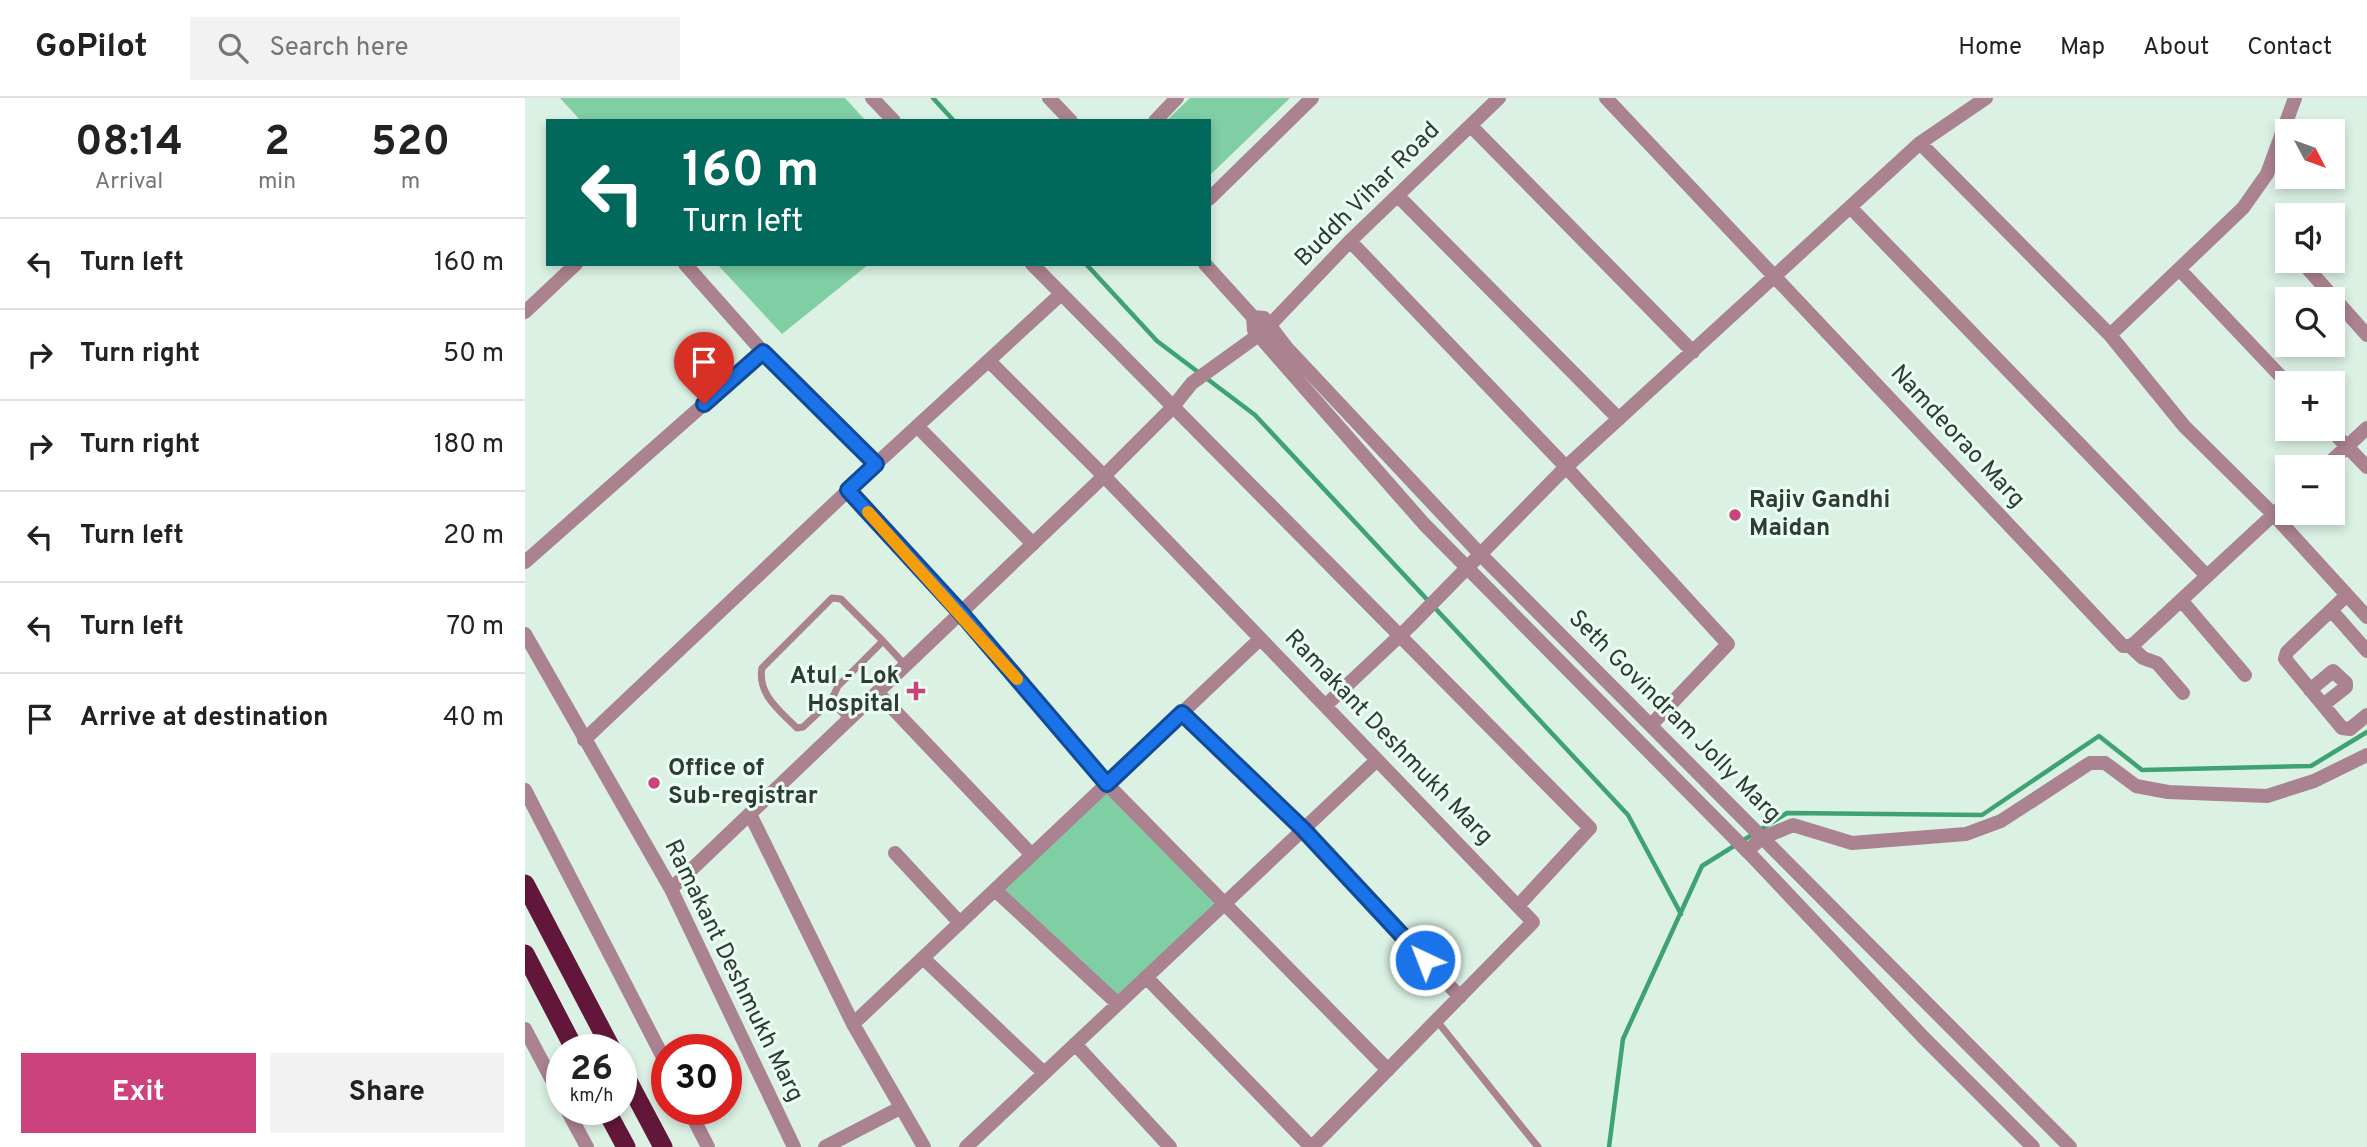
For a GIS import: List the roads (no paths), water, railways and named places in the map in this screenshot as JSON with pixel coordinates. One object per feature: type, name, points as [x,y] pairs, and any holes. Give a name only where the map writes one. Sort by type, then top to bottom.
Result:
[{"type":"highway","points":[[525,884],[604,1034]]},
{"type":"highway","points":[[525,954],[567,1034]]},
{"type":"highway","points":[[637,1098],[663,1147]]},
{"type":"highway","points":[[614,1125],[626,1147]]},
{"type":"street","points":[[872,98],[892,119]]},
{"type":"street","points":[[1049,98],[1069,119]]},
{"type":"street","points":[[1157,119],[1177,98]]},
{"type":"street","points":[[1211,198],[1312,98]]},
{"type":"street","name":"Buddh Vihar Road","points":[[671,889],[1104,476],[1172,408],[1192,383],[1264,330],[1350,241],[1499,98]]},
{"type":"street","name":"Namdeorao Marg","points":[[1606,98],[2117,642],[2130,646],[2143,658],[2157,663],[2183,693]]},
{"type":"street","points":[[1325,706],[1481,555],[1566,467],[1777,277],[1920,143],[1986,98]]},
{"type":"street","points":[[2110,335],[2243,208],[2267,174],[2295,98]]},
{"type":"street","points":[[1471,125],[1693,352]]},
{"type":"street","points":[[1920,143],[2110,335],[2184,426],[2274,515],[2367,617]]},
{"type":"street","points":[[1398,196],[1619,419]]},
{"type":"street","points":[[1851,208],[2207,576]]},
{"type":"street","points":[[1350,241],[1566,467],[1728,644],[1651,725]]},
{"type":"street","points":[[525,312],[574,266]]},
{"type":"street","points":[[687,266],[763,352],[876,464]]},
{"type":"street","points":[[1034,266],[1172,408],[1405,630],[1590,828],[1518,906],[1533,922],[1312,1147],[1146,977]]},
{"type":"street","name":"Seth Govindram Jolly Marg","points":[[1207,266],[1253,317],[1264,318],[1264,330],[1286,347],[1481,555],[2070,1147]]},
{"type":"street","points":[[2179,269],[2276,371]]},
{"type":"street","points":[[2312,273],[2367,335]]},
{"type":"street","points":[[584,740],[848,490],[1061,294]]},
{"type":"street","points":[[1264,330],[1467,568],[1746,849],[1923,1037],[2033,1147]]},
{"type":"street","points":[[525,562],[763,352]]},
{"type":"street","name":"Ramakant Deshmukh Marg","points":[[989,361],[1104,476],[1518,906]]},
{"type":"street","points":[[917,426],[1033,544]]},
{"type":"street","points":[[2339,455],[2367,429]]},
{"type":"street","points":[[2342,441],[2367,467]]},
{"type":"street","points":[[848,490],[961,613],[1107,784],[1388,1070]]},
{"type":"street","points":[[2130,646],[2274,515]]},
{"type":"street","points":[[2347,595],[2287,652],[2285,659],[2342,728],[2350,729],[2367,715]]},
{"type":"street","points":[[2181,600],[2245,675]]},
{"type":"street","points":[[2331,610],[2367,651]]},
{"type":"street","name":"Ramakant Deshmukh Marg","points":[[525,634],[671,889],[794,1147]]},
{"type":"street","points":[[853,1024],[1260,639]]},
{"type":"street","points":[[2310,690],[2333,671],[2337,671],[2346,687],[2323,705]]},
{"type":"street","points":[[878,693],[1032,855]]},
{"type":"street","points":[[1182,713],[1303,829],[1459,997]]},
{"type":"street","points":[[1746,849],[1761,836],[1793,825],[1853,843],[1966,834],[2001,821],[2090,763],[2105,764],[2137,786],[2157,790],[2267,796],[2314,781],[2367,755]]},
{"type":"street","points":[[966,1147],[1377,760]]},
{"type":"street","points":[[525,790],[651,1034]]},
{"type":"street","points":[[1721,825],[1736,811]]},
{"type":"street","points":[[750,814],[853,1024],[924,1147]]},
{"type":"street","points":[[895,853],[960,923]]},
{"type":"street","points":[[995,890],[1118,1003]]},
{"type":"street","points":[[923,958],[1044,1073]]},
{"type":"street","points":[[525,1029],[546,1069]]},
{"type":"street","points":[[1075,1044],[1170,1147]]},
{"type":"street","points":[[825,1147],[900,1108]]},
{"type":"street","points":[[575,1125],[587,1147]]},
{"type":"street","points":[[697,1125],[708,1147]]},
{"type":"lane","points":[[883,641],[838,685],[831,701],[803,727],[797,727],[762,686],[762,668],[832,598],[841,599],[883,641],[906,666]]},
{"type":"lane","points":[[831,701],[849,720]]},
{"type":"lane","points":[[1436,1020],[1538,1147]]},
{"type":"waterway","points":[[933,98],[952,119]]},
{"type":"waterway","points":[[1088,266],[1157,341],[1255,415],[1628,815],[1681,914]]},
{"type":"waterway","points":[[1609,1147],[1623,1039],[1702,866],[1787,813],[1982,815],[2099,736],[2142,770],[2311,766],[2367,732]]},
{"type":"place","name":"Rajiv Gandhi Maidan","points":[[1735,515]]},
{"type":"place","name":"Atul - Lok Hospital","points":[[916,691]]},
{"type":"place","name":"Office of Sub-registrar","points":[[654,783]]}]
